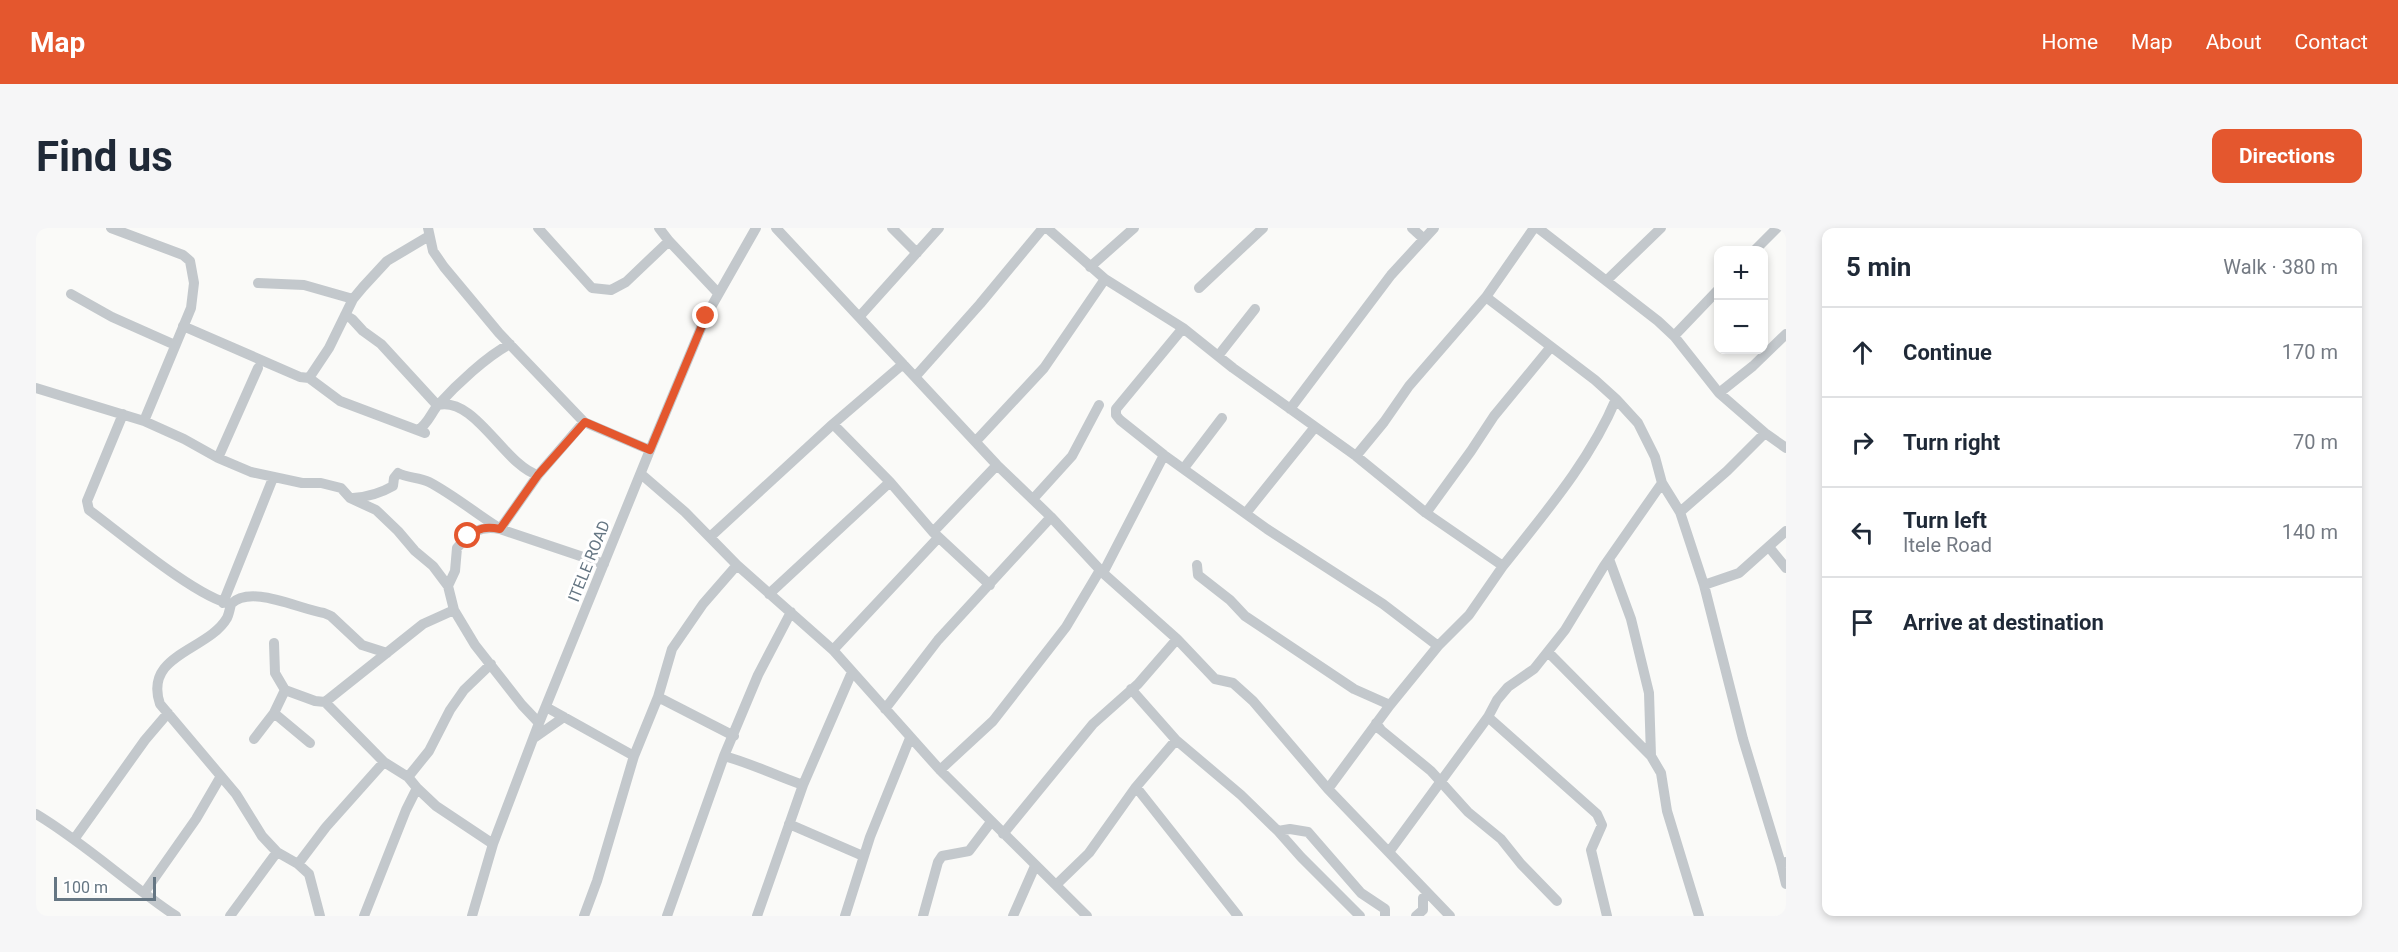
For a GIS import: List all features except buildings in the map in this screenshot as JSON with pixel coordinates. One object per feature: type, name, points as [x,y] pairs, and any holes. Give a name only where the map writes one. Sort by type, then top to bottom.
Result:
[{"type":"street","points":[[111,228],[183,255],[190,261],[194,283],[192,308],[144,421]]},
{"type":"street","points":[[538,228],[592,288],[611,290],[626,282],[669,241]]},
{"type":"street","points":[[659,228],[718,293]]},
{"type":"street","name":"ITELE ROAD","points":[[475,914],[493,844],[539,723],[650,450],[706,316],[756,228]]},
{"type":"street","points":[[776,228],[997,465],[1102,572],[1177,639],[1215,679],[1233,683],[1253,701],[1328,789],[1450,916]]},
{"type":"street","points":[[892,228],[917,253]]},
{"type":"street","points":[[860,316],[939,228]]},
{"type":"street","points":[[915,377],[1045,228],[1105,279],[1182,328],[1356,456],[1426,513],[1503,566]]},
{"type":"street","points":[[1090,267],[1134,228]]},
{"type":"street","points":[[1199,288],[1263,228]]},
{"type":"street","points":[[1412,228],[1424,239]]},
{"type":"street","points":[[1290,409],[1391,275],[1434,228]]},
{"type":"street","points":[[1356,456],[1409,386],[1486,297],[1536,228],[1607,280],[1674,336],[1719,393],[1786,448]]},
{"type":"street","points":[[1607,280],[1661,228]]},
{"type":"street","points":[[1759,246],[1777,228]]},
{"type":"street","points":[[309,378],[329,348],[353,299],[387,261],[429,232],[434,251],[444,267],[499,333],[585,422],[650,450]]},
{"type":"street","points":[[976,441],[1044,368],[1105,279]]},
{"type":"street","points":[[258,283],[304,285],[353,299]]},
{"type":"street","points":[[71,294],[112,317],[175,345]]},
{"type":"street","points":[[1674,336],[1714,295]]},
{"type":"street","points":[[1486,297],[1550,348],[1595,380],[1638,423],[1655,458],[1662,483],[1680,512],[1704,585],[1743,739],[1783,863],[1786,884]]},
{"type":"street","points":[[1218,356],[1255,309]]},
{"type":"street","points":[[345,315],[381,344],[437,405]]},
{"type":"street","points":[[183,326],[300,377],[309,378],[340,401],[422,431],[437,405],[495,352],[510,344]]},
{"type":"street","points":[[1182,328],[1116,409],[1116,415],[1120,420],[1246,513],[1383,604],[1438,646]]},
{"type":"street","points":[[495,352],[499,333]]},
{"type":"street","points":[[1719,393],[1753,366],[1786,334]]},
{"type":"street","points":[[1426,513],[1494,416],[1550,348]]},
{"type":"street","points":[[710,537],[833,424],[903,364]]},
{"type":"street","points":[[218,458],[258,368]]},
{"type":"street","points":[[36,388],[144,421],[218,458],[273,478],[340,488],[350,498],[363,502],[387,519],[416,551],[434,566],[448,586],[454,610],[475,645],[539,723]]},
{"type":"street","points":[[1328,789],[1390,705],[1438,646],[1468,615],[1558,495],[1604,430],[1616,399]]},
{"type":"street","points":[[437,405],[446,403],[459,408],[483,426],[516,460],[538,475]]},
{"type":"street","points":[[1033,500],[1072,456],[1099,405]]},
{"type":"street","points":[[123,414],[87,501],[89,510],[186,581],[227,603]]},
{"type":"street","points":[[1184,468],[1222,418]]},
{"type":"street","points":[[500,529],[538,475],[585,422]]},
{"type":"street","points":[[833,424],[890,482],[935,535],[990,585]]},
{"type":"street","points":[[1246,513],[1315,427]]},
{"type":"street","points":[[1680,512],[1728,471],[1765,433]]},
{"type":"street","points":[[940,770],[993,721],[1066,627],[1102,572],[1164,454]]},
{"type":"street","points":[[833,650],[997,465]]},
{"type":"street","points":[[350,498],[368,496],[388,489],[393,486],[394,478],[398,473],[403,476],[410,474],[433,484],[500,529]]},
{"type":"street","points":[[641,474],[685,512],[769,594],[833,650],[940,770],[1087,916]]},
{"type":"street","points":[[273,478],[227,603],[226,618],[165,668],[157,679],[156,691],[160,704],[236,794],[262,836],[277,852],[298,864],[309,874],[320,916]]},
{"type":"street","points":[[769,594],[890,482]]},
{"type":"street","points":[[1389,852],[1488,717],[1497,700],[1508,687],[1534,669],[1565,630],[1609,559],[1662,483]]},
{"type":"street","points":[[885,709],[938,640],[1051,518]]},
{"type":"street","points":[[448,586],[455,571],[457,548],[477,529],[487,527],[500,529],[604,564]]},
{"type":"street","points":[[1704,585],[1739,573],[1786,531]]},
{"type":"street","points":[[1769,547],[1786,567]]},
{"type":"street","points":[[1609,559],[1631,619],[1649,693],[1651,756]]},
{"type":"street","points":[[584,916],[597,881],[634,756],[658,697],[672,649],[703,604],[738,565]]},
{"type":"street","points":[[1197,565],[1198,575],[1230,600],[1245,616],[1354,689],[1390,705]]},
{"type":"street","points":[[227,603],[244,596],[256,596],[324,613],[367,649],[387,653]]},
{"type":"street","points":[[326,702],[423,624],[454,610]]},
{"type":"street","points":[[667,916],[724,756],[758,675],[791,612]]},
{"type":"street","points":[[1003,834],[1093,724],[1131,689],[1177,639]]},
{"type":"street","points":[[274,643],[276,673],[285,690],[315,701],[326,702],[384,762],[408,777],[436,806],[493,844]]},
{"type":"street","points":[[367,649],[373,666]]},
{"type":"street","points":[[1548,652],[1651,756],[1661,773],[1667,810],[1699,916]]},
{"type":"street","points":[[408,777],[429,752],[450,710],[464,690],[491,664]]},
{"type":"street","points":[[757,916],[803,785],[852,672]]},
{"type":"street","points":[[1131,689],[1176,740],[1241,795],[1360,916]]},
{"type":"street","points":[[254,739],[274,713],[285,690]]},
{"type":"street","points":[[658,697],[734,736]]},
{"type":"street","points":[[546,707],[634,756]]},
{"type":"street","points":[[75,838],[145,740],[168,713]]},
{"type":"street","points":[[274,713],[310,743]]},
{"type":"street","points":[[534,738],[564,717]]},
{"type":"street","points":[[1488,717],[1597,814],[1602,825],[1592,850],[1607,916]]},
{"type":"street","points":[[1376,723],[1381,730],[1431,771],[1468,812],[1501,839],[1521,864],[1557,901]]},
{"type":"street","points":[[844,916],[863,856],[910,738]]},
{"type":"street","points":[[1057,884],[1089,854],[1136,787],[1176,740]]},
{"type":"street","points":[[724,756],[756,765],[778,777],[803,785]]},
{"type":"street","points":[[298,864],[384,762]]},
{"type":"street","points":[[144,893],[196,819],[221,776]]},
{"type":"street","points":[[1136,787],[1236,914]]},
{"type":"street","points":[[364,916],[417,788]]},
{"type":"street","points":[[36,814],[75,838],[176,916]]},
{"type":"street","points":[[923,916],[938,862],[942,856],[969,851],[991,822]]},
{"type":"street","points":[[789,824],[863,856]]},
{"type":"street","points":[[1278,831],[1290,829],[1308,832],[1361,893],[1385,909],[1385,916]]},
{"type":"street","points":[[230,916],[277,852]]},
{"type":"street","points":[[1013,916],[1035,866]]},
{"type":"street","points":[[1416,916],[1423,910],[1423,898],[1428,893]]},
{"type":"route","points":[[468,536],[477,529],[487,527],[500,529],[538,475],[585,422],[650,450],[706,316]]}]
